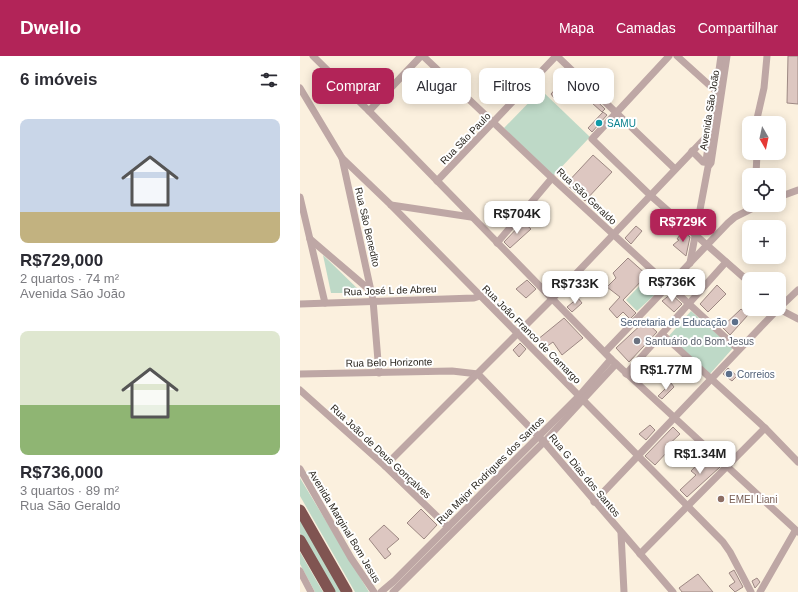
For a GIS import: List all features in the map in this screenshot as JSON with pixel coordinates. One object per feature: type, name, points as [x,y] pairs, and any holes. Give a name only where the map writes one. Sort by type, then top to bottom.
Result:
[{"type":"highway","points":[[300,510],[347,592]]},
{"type":"highway","points":[[300,540],[330,592]]},
{"type":"street","points":[[313,56],[369,111],[471,217],[605,352],[613,362],[797,531],[760,592]]},
{"type":"street","points":[[369,111],[422,56]]},
{"type":"street","name":"Rua São Geraldo","points":[[422,56],[613,235],[738,349]]},
{"type":"street","points":[[557,56],[675,169]]},
{"type":"street","name":"Rua São Paulo","points":[[437,181],[557,56]]},
{"type":"street","points":[[669,56],[592,139],[650,195],[742,276]]},
{"type":"street","points":[[677,56],[718,93]]},
{"type":"street","name":"Avenida São João","points":[[690,263],[708,164],[718,93],[721,56]]},
{"type":"street","name":"Avenida São João","points":[[708,164],[710,132],[727,56]]},
{"type":"street","points":[[758,116],[764,88],[767,56]]},
{"type":"street","name":"Rua João Franco de Camargo","points":[[300,88],[342,158],[391,205],[727,546],[751,592]]},
{"type":"street","points":[[385,466],[518,334],[710,132]]},
{"type":"street","points":[[692,151],[708,164]]},
{"type":"street","name":"Rua São Benedito","points":[[342,158],[372,292],[379,373]]},
{"type":"street","points":[[497,243],[552,178]]},
{"type":"street","points":[[786,194],[798,190]]},
{"type":"street","points":[[300,197],[325,303]]},
{"type":"street","points":[[391,205],[471,217]]},
{"type":"street","points":[[605,352],[669,286],[707,244],[728,223],[743,212]]},
{"type":"street","points":[[310,239],[372,292]]},
{"type":"street","points":[[626,374],[726,262]]},
{"type":"street","points":[[786,301],[798,290]]},
{"type":"street","name":"Rua José L de Abreu","points":[[300,304],[373,300],[474,298],[480,296]]},
{"type":"street","points":[[786,312],[798,319]]},
{"type":"street","points":[[594,502],[771,316]]},
{"type":"street","points":[[662,334],[765,428],[798,462]]},
{"type":"street","name":"Rua Major Rodrigues dos Santos","points":[[380,592],[396,584],[541,439],[581,398],[613,362]]},
{"type":"street","name":"Rua Belo Horizonte","points":[[300,374],[452,371],[478,374]]},
{"type":"street","name":"Rua G Dias dos Santos","points":[[478,374],[541,439],[673,592]]},
{"type":"street","name":"Rua João de Deus Gonçalves","points":[[300,390],[385,466],[448,527]]},
{"type":"street","points":[[640,554],[728,467],[765,428]]},
{"type":"street","name":"Rua Major Rodrigues dos Santos","points":[[428,552],[448,527],[541,439]]},
{"type":"street","name":"Avenida Marginal Bom Jesus","points":[[300,469],[351,558],[374,592]]},
{"type":"street","points":[[621,533],[624,592]]},
{"type":"street","points":[[300,571],[311,592]]},
{"type":"street","points":[[624,582],[631,592]]},
{"type":"street","name":"Rua Major Rodrigues dos Santos","points":[[393,592],[396,584]]},
{"type":"green space","points":[[545,94],[553,102],[553,104],[556,104],[590,137],[553,176],[504,128],[527,104],[545,104]]},
{"type":"green space","points":[[323,255],[362,293],[331,293]]},
{"type":"green space","points":[[648,277],[662,288],[637,311],[626,300]]},
{"type":"green space","points":[[691,311],[733,348],[708,376],[668,337]]},
{"type":"green space","points":[[300,478],[369,592],[355,592],[300,496]]},
{"type":"green space","points":[[300,518],[342,592],[334,592],[300,533]]},
{"type":"green space","points":[[300,552],[323,592],[315,592],[300,564]]},
{"type":"building","points":[[788,56],[798,56],[798,104],[787,103]]},
{"type":"building","points":[[593,104],[600,104],[605,109],[602,112]]},
{"type":"building","name":"SAMU","points":[[603,112],[607,115],[592,132],[588,128]]},
{"type":"building","points":[[593,155],[612,172],[585,201],[566,184]]},
{"type":"building","points":[[523,222],[531,229],[510,248],[504,242]]},
{"type":"building","points":[[636,226],[642,231],[631,244],[625,238]]},
{"type":"building","points":[[683,231],[690,237],[686,256],[673,245],[679,240],[677,239]]},
{"type":"building","points":[[628,258],[647,275],[623,300],[636,313],[630,319],[623,312],[617,318],[609,309],[620,297],[607,287],[616,278],[613,273]]},
{"type":"building","points":[[527,280],[536,289],[526,298],[516,289]]},
{"type":"building","points":[[717,285],[726,294],[708,312],[700,304]]},
{"type":"building","points":[[671,294],[682,304],[674,312],[662,301]]},
{"type":"building","points":[[578,298],[582,303],[572,312],[567,307]]},
{"type":"building","name":"Secretaria de Educação","points":[[741,309],[742,316],[747,316],[730,335],[722,327]]},
{"type":"building","points":[[564,318],[583,338],[562,355],[553,342],[546,347],[537,340]]},
{"type":"building","name":"Santuário do Bom Jesus","points":[[645,321],[657,332],[629,362],[616,348]]},
{"type":"building","points":[[520,343],[526,349],[519,357],[513,350]]},
{"type":"building","name":"Correios","points":[[728,368],[737,376],[732,381],[723,374]]},
{"type":"building","points":[[671,383],[674,387],[662,399],[658,396]]},
{"type":"building","points":[[650,425],[655,430],[646,440],[639,434]]},
{"type":"building","points":[[673,427],[680,434],[665,448],[668,451],[655,465],[645,456]]},
{"type":"building","points":[[706,455],[720,467],[687,497],[680,490],[696,475],[691,471]]},
{"type":"building","points":[[421,509],[437,525],[424,539],[407,523]]},
{"type":"building","points":[[384,525],[399,539],[387,549],[391,554],[385,559],[369,539]]},
{"type":"building","points":[[734,570],[743,587],[735,592],[729,586],[735,582],[729,573]]},
{"type":"building","points":[[698,574],[713,592],[682,592],[679,588]]},
{"type":"building","points":[[757,578],[760,582],[755,588],[752,581]]},
{"type":"place","name":"SAMU","points":[[599,123]]},
{"type":"place","name":"Secretaria de Educação","points":[[735,322]]},
{"type":"place","name":"Santuário do Bom Jesus","points":[[637,341]]},
{"type":"place","name":"Correios","points":[[729,374]]},
{"type":"place","name":"EMEI Liani","points":[[721,499]]}]
